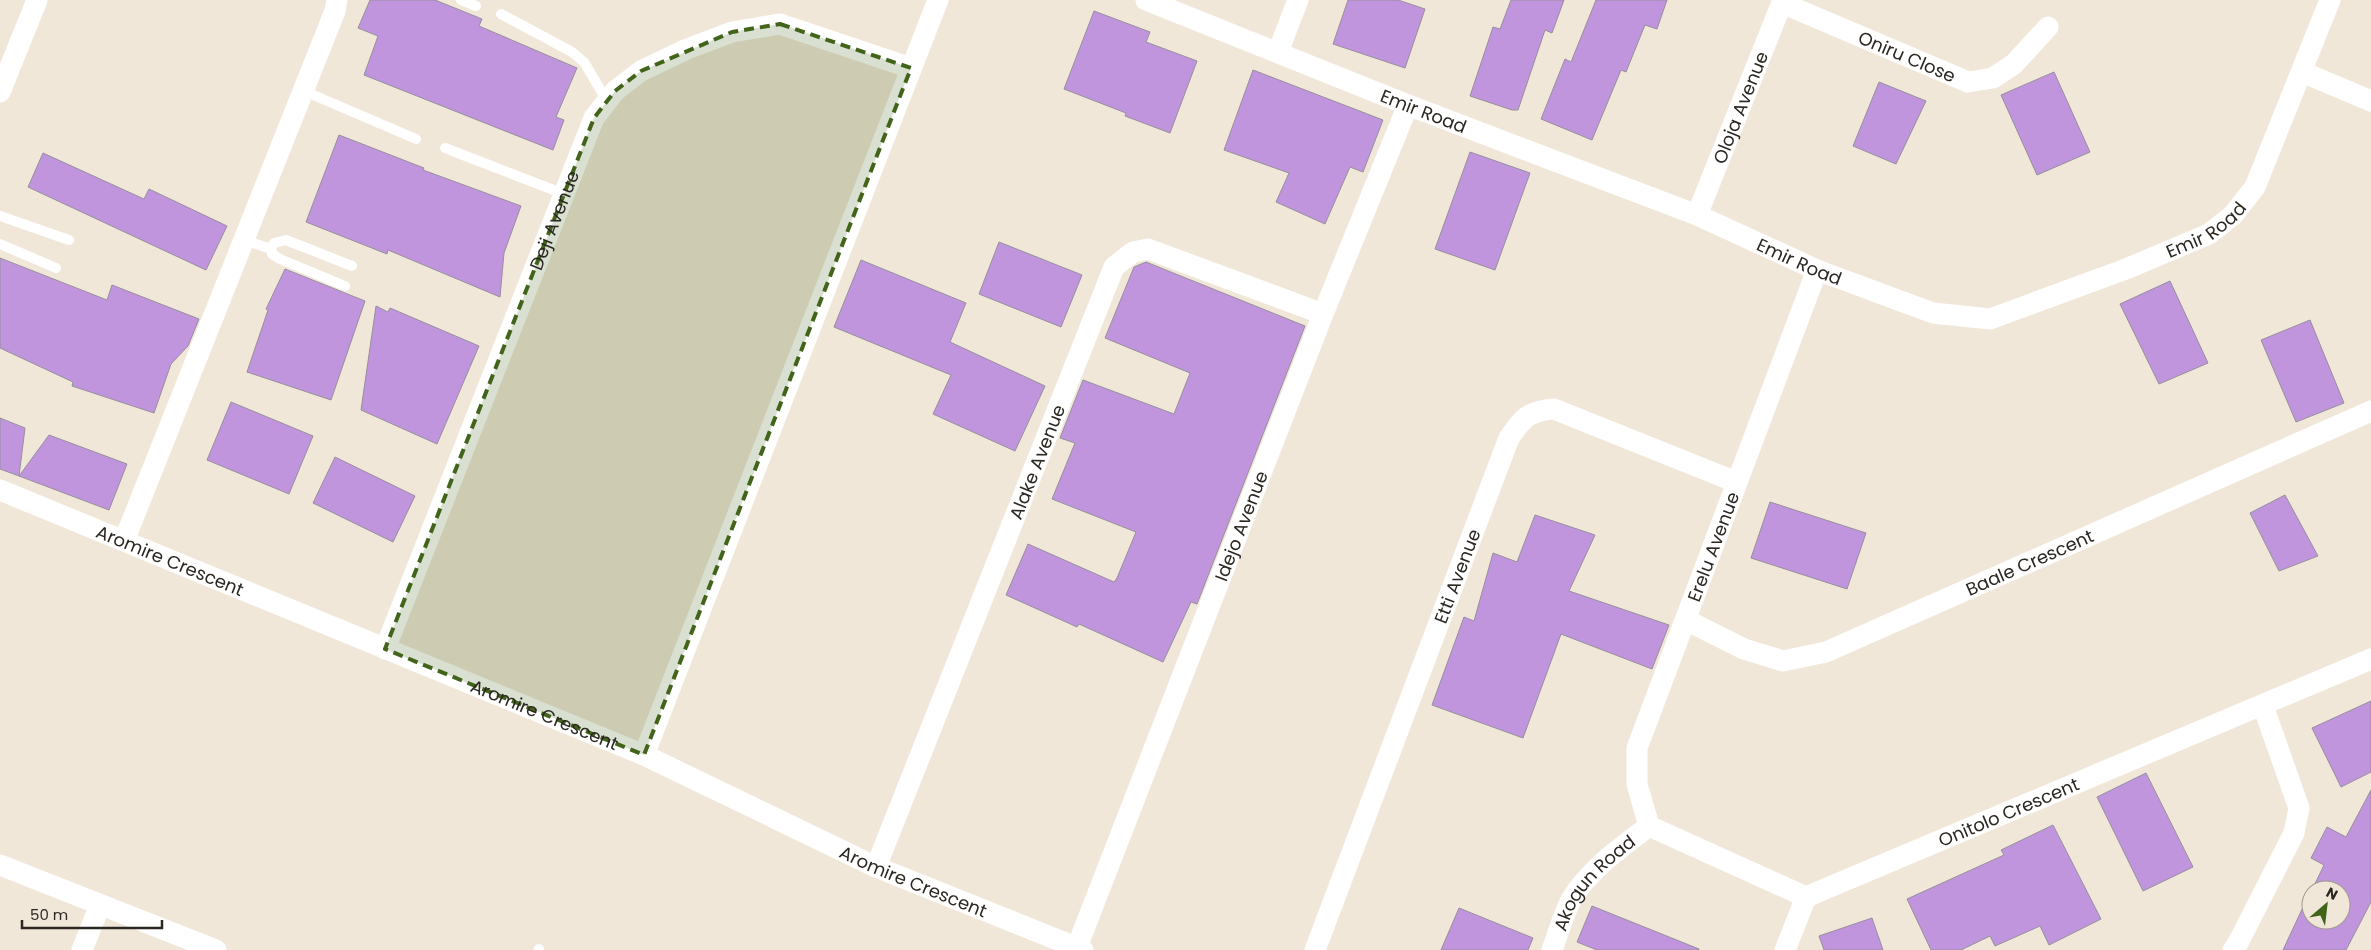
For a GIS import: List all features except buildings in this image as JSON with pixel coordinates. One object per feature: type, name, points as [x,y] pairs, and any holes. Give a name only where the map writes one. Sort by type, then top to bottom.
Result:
[{"type":"street","points":[[0,92],[37,0]]},
{"type":"street","points":[[124,541],[304,91],[335,11],[337,0]]},
{"type":"street","points":[[644,755],[938,0]]},
{"type":"street","name":"Emir Road","points":[[1146,0],[1408,105],[1697,215],[1817,270],[1933,313],[1990,320],[2126,269],[2209,234],[2233,215],[2254,187],[2330,0]]},
{"type":"street","points":[[1278,52],[1298,0]]},
{"type":"street","name":"Oniru Close","points":[[1783,1],[1968,82],[1993,78],[2014,64],[2048,27]]},
{"type":"street","name":"Oloja Avenue","points":[[1697,215],[1783,1]]},
{"type":"street","name":"Deji Avenue","points":[[385,649],[594,118],[615,90],[641,71],[687,49],[732,32],[780,24],[911,68]]},
{"type":"street","points":[[2302,72],[2371,101]]},
{"type":"street","name":"Idejo Avenue","points":[[1080,949],[1323,314],[1408,105]]},
{"type":"street","name":"Alake Avenue","points":[[876,867],[1114,267],[1134,252],[1148,249],[1323,314]]},
{"type":"street","name":"Erelu Avenue","points":[[1649,826],[1637,784],[1637,748],[1817,270]]},
{"type":"street","name":"Etti Avenue","points":[[1314,950],[1509,438],[1523,418],[1540,410],[1554,409],[1736,482]]},
{"type":"street","name":"Baale Crescent","points":[[1686,620],[1744,649],[1783,661],[1826,652],[2371,411]]},
{"type":"street","name":"Aromire Crescent","points":[[0,490],[644,755],[876,867],[1080,949]]},
{"type":"street","name":"Onitolo Crescent","points":[[1806,897],[2371,659]]},
{"type":"street","points":[[2233,950],[2294,833],[2299,808],[2263,706]]},
{"type":"street","points":[[1649,826],[1806,897],[1785,950]]},
{"type":"street","name":"Akogun Road","points":[[1552,950],[1571,900],[1604,862],[1649,826]]},
{"type":"street","points":[[0,865],[216,950]]},
{"type":"street","points":[[82,950],[100,905]]},
{"type":"lane","points":[[461,0],[476,6]]},
{"type":"lane","points":[[501,14],[572,52],[584,62],[607,101]]},
{"type":"lane","points":[[304,91],[416,139]]},
{"type":"lane","points":[[445,148],[564,194]]},
{"type":"lane","points":[[0,216],[69,240]]},
{"type":"lane","points":[[244,240],[271,249]]},
{"type":"lane","points":[[346,286],[280,260],[272,254],[271,249],[274,243],[286,240],[352,266]]},
{"type":"lane","points":[[0,244],[56,268]]},
{"type":"highlighted area","points":[[780,24],[911,68],[644,755],[385,649],[594,118],[615,91],[641,71],[732,32]]}]
